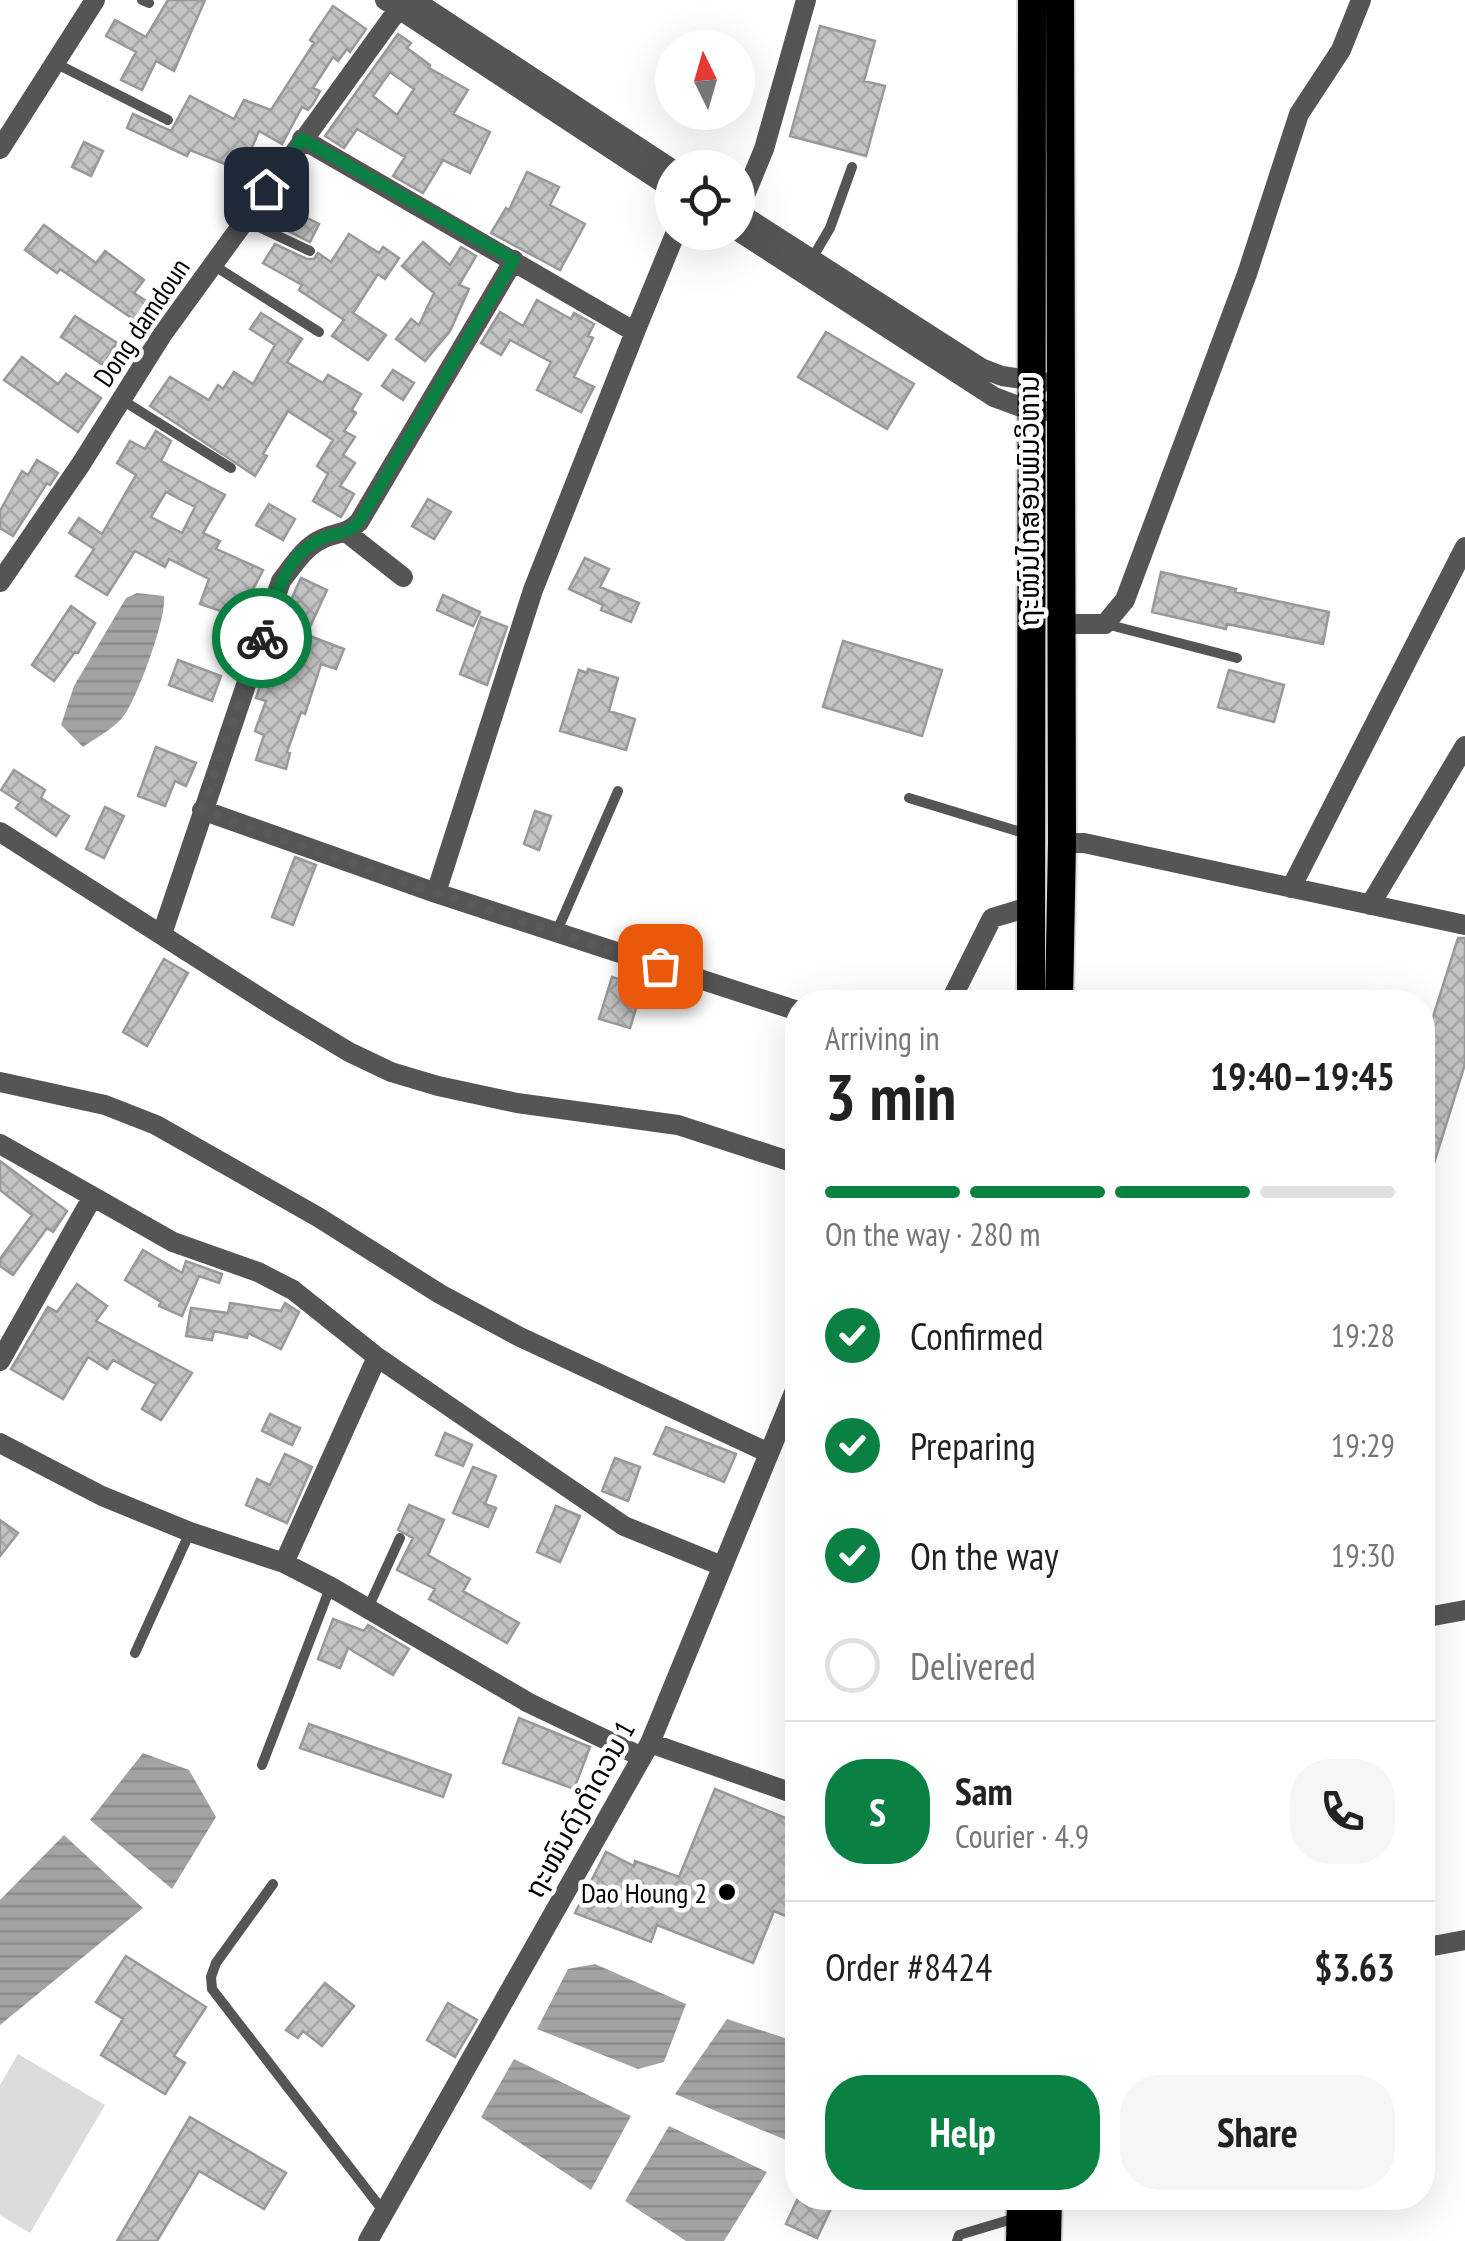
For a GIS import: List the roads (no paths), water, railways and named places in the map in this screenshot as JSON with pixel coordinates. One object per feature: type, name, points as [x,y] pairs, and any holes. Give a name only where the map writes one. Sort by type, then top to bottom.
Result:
[{"type":"highway","name":"ຖະໜົນໄກສອນພົມວິຫານ","points":[[1031,990],[1032,0]]},
{"type":"highway","name":"ຖະໜົນໄກສອນພົມວິຫານ","points":[[1059,990],[1060,0]]},
{"type":"highway","points":[[1047,2241],[1048,2210]]},
{"type":"street","points":[[0,149],[95,0]]},
{"type":"street","points":[[755,171],[806,0]]},
{"type":"street","points":[[1061,624],[1105,624],[1125,600],[1247,274],[1299,114],[1341,50],[1360,0]]},
{"type":"street","points":[[401,2],[655,159]]},
{"type":"street","points":[[401,2],[655,177]]},
{"type":"street","name":"Dong damdoun","points":[[0,582],[212,264],[401,2]]},
{"type":"street","points":[[302,139],[635,332]]},
{"type":"street","points":[[755,225],[974,385],[1032,411],[1061,411]]},
{"type":"street","points":[[755,240],[807,266],[981,368],[1032,382],[1061,382]]},
{"type":"street","points":[[436,893],[533,590],[669,250]]},
{"type":"street","points":[[162,934],[281,581],[306,550],[323,538],[347,534],[359,522],[514,260]]},
{"type":"street","points":[[347,534],[403,577]]},
{"type":"street","points":[[1291,888],[1465,546]]},
{"type":"street","points":[[1370,905],[1465,746]]},
{"type":"street","points":[[202,810],[436,893],[785,1007]]},
{"type":"street","points":[[0,832],[349,1052],[391,1072],[517,1103],[678,1126],[785,1160]]},
{"type":"street","points":[[1062,843],[1084,844],[1465,925]]},
{"type":"street","points":[[956,990],[992,918],[1032,906]]},
{"type":"street","points":[[0,1082],[105,1105],[156,1125],[520,1338],[769,1453]]},
{"type":"street","points":[[0,1144],[173,1242],[258,1272],[292,1290],[377,1356],[624,1526],[722,1566]]},
{"type":"street","points":[[0,1361],[92,1198]]},
{"type":"street","points":[[284,1564],[377,1356]]},
{"type":"street","name":"ຖະໜົນດົງດຳດວນ 1","points":[[368,2241],[646,1750],[785,1414]]},
{"type":"street","points":[[0,1444],[102,1496],[284,1564],[512,1694],[646,1750],[785,1790]]},
{"type":"street","points":[[1435,1616],[1465,1610]]},
{"type":"street","points":[[1435,1946],[1465,1940]]},
{"type":"lane","points":[[55,63],[168,120]]},
{"type":"lane","points":[[807,266],[830,228],[852,167]]},
{"type":"lane","points":[[249,214],[261,228],[310,252]]},
{"type":"lane","points":[[212,264],[319,332]]},
{"type":"lane","points":[[122,399],[231,468]]},
{"type":"lane","points":[[1105,624],[1237,658]]},
{"type":"lane","points":[[557,932],[618,791]]},
{"type":"lane","points":[[908,798],[1032,836]]},
{"type":"lane","points":[[135,1653],[190,1532]]},
{"type":"lane","points":[[367,1609],[400,1538]]},
{"type":"lane","points":[[262,1765],[330,1587]]},
{"type":"lane","points":[[272,1884],[216,1963],[212,1989],[384,2213]]},
{"type":"lane","points":[[957,2241],[959,2235],[1021,2218]]},
{"type":"place","name":"Dao Houng 2","points":[[727,1892]]}]
